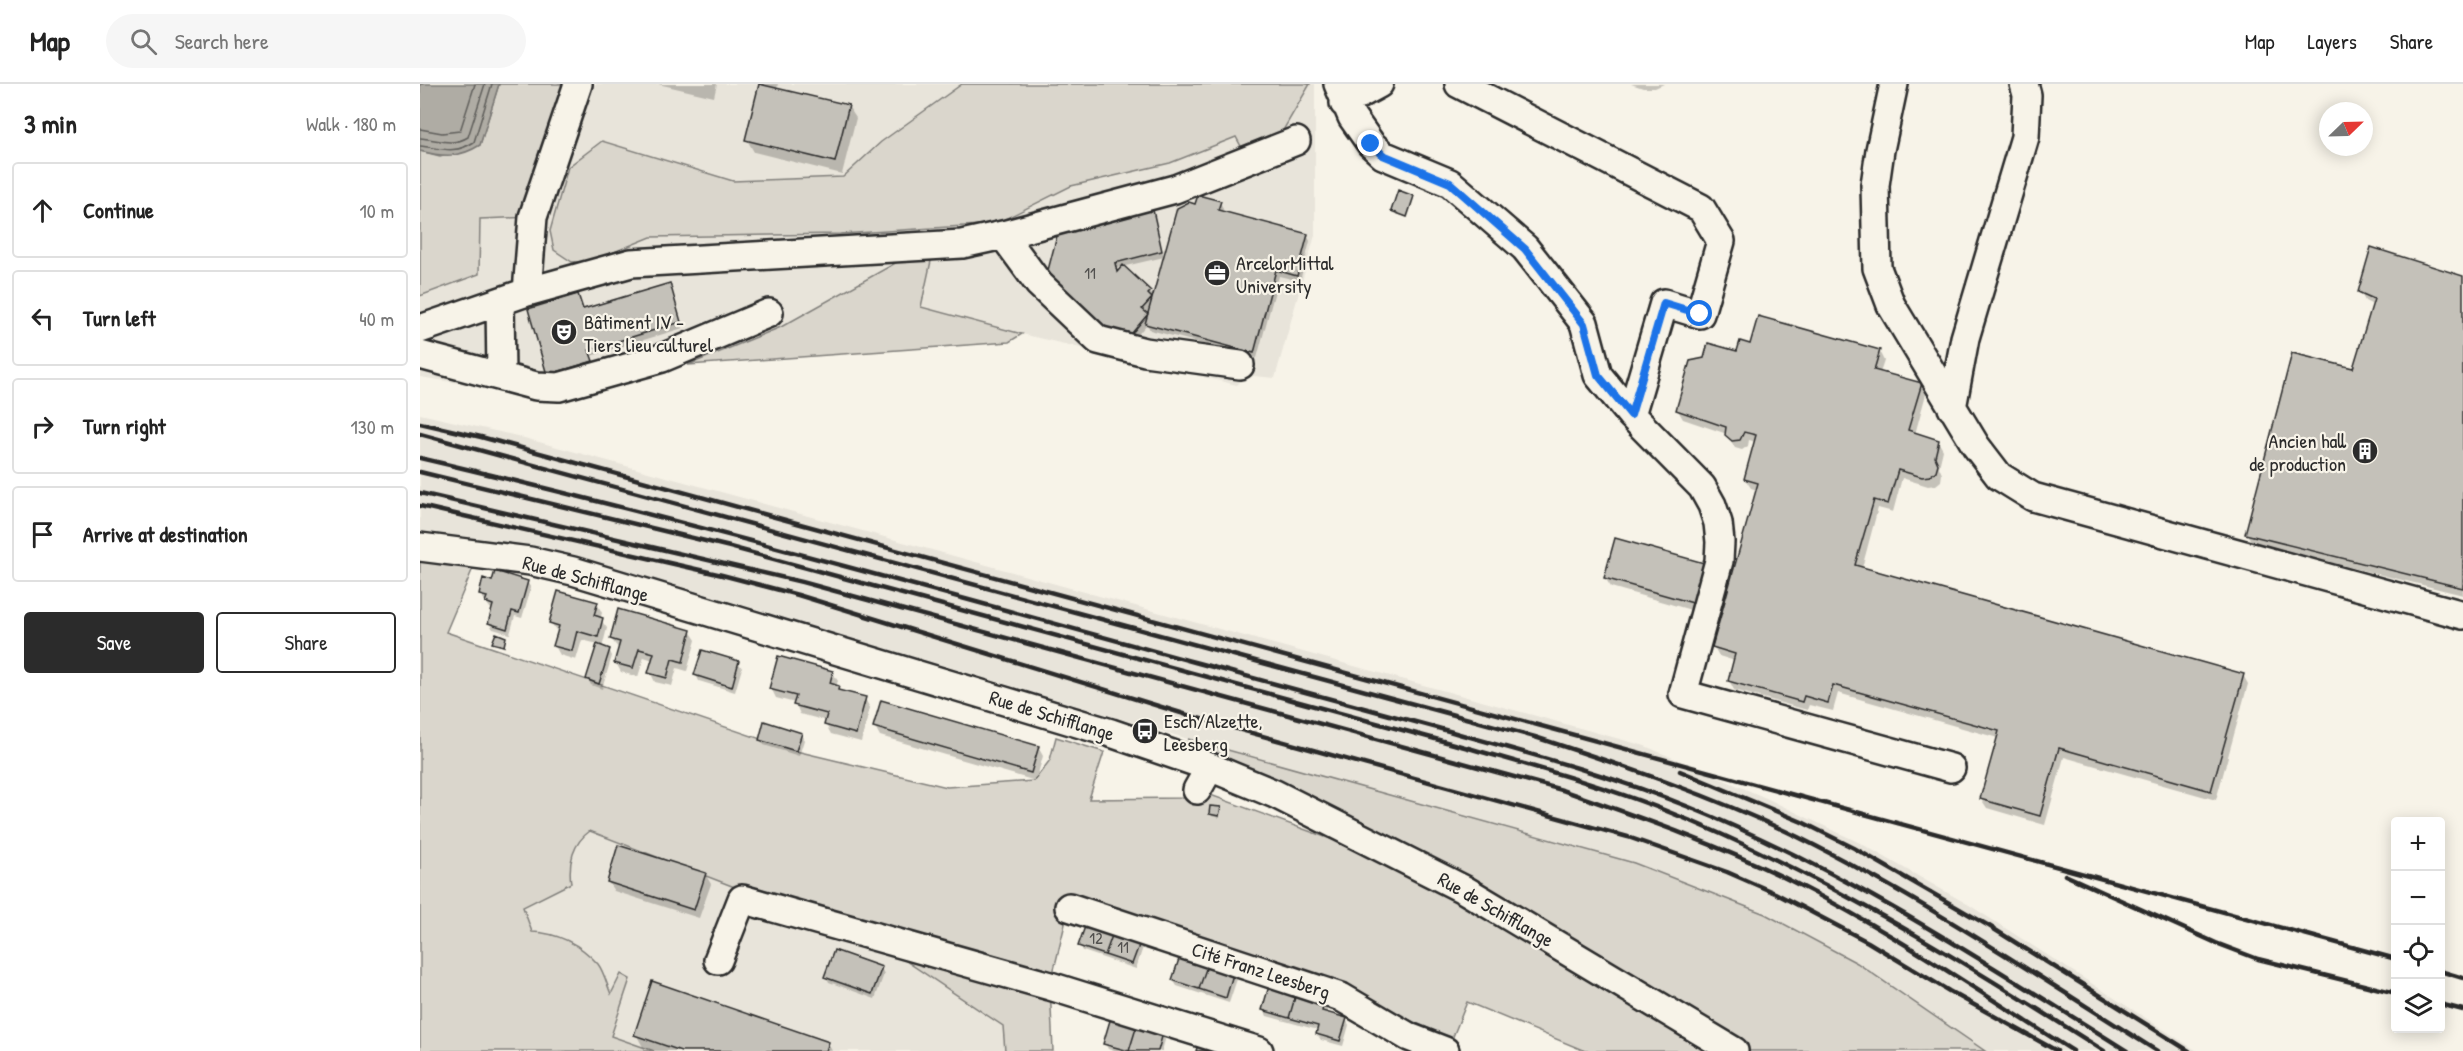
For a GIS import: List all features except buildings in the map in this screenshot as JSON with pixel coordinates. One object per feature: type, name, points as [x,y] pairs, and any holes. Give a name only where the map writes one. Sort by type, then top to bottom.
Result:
[{"type":"street","points":[[526,292],[533,218],[578,84]]},
{"type":"street","points":[[1379,84],[1341,93],[1361,131],[1383,155],[1450,183],[1525,249],[1584,324],[1598,375],[1631,415],[1702,487],[1712,505],[1718,523],[1719,561],[1683,694],[1951,768]]},
{"type":"street","points":[[1459,84],[1701,208],[1721,242],[1700,314],[1664,303],[1631,415]]},
{"type":"street","points":[[1894,84],[1875,185],[1877,268],[1891,305],[1976,446],[2000,476],[2032,497],[2463,615]]},
{"type":"street","points":[[1952,408],[1965,338],[2025,137],[2027,95],[2025,84]]},
{"type":"street","points":[[420,329],[526,292],[631,263],[962,244],[1175,189],[1296,141]]},
{"type":"street","points":[[1003,235],[1039,284],[1098,340],[1145,352],[1240,365]]},
{"type":"street","points":[[500,302],[501,376]]},
{"type":"street","points":[[420,354],[536,386],[559,387],[662,358],[770,313]]},
{"type":"street","name":"Rue de Schifflange","points":[[420,547],[530,561],[573,571],[1110,733],[1204,778],[1296,804],[1466,890],[1734,1051]]},
{"type":"street","points":[[718,960],[741,899],[1050,986],[1259,1051]]},
{"type":"street","name":"Cité Franz Leesberg","points":[[1070,907],[1341,997],[1409,1037],[1445,1051]]},
{"type":"shaded area","points":[[499,84],[578,84],[533,217],[480,219],[479,274],[420,296],[420,151],[440,156],[480,145]]},
{"type":"shaded area","points":[[578,84],[1315,84],[1315,235],[1275,378],[1254,376],[1244,378],[1237,385],[1022,334],[1009,342],[688,365],[576,391],[528,394],[420,377],[420,296],[479,274],[480,219]]},
{"type":"shaded area","points":[[962,84],[1310,84],[1281,134],[1243,150],[1236,137],[1170,163],[1071,186],[995,224],[840,234],[651,237],[592,261],[572,262],[554,250],[550,231],[568,167],[602,141],[733,181],[843,177],[881,142]]},
{"type":"shaded area","points":[[908,256],[931,261],[921,307],[1022,334],[1009,342],[688,365],[781,327]]},
{"type":"shaded area","points":[[420,414],[517,436],[1645,746],[1766,798],[1860,843],[1969,905],[2197,1051],[1985,1051],[1857,963],[1765,914],[1634,863],[1188,739],[686,588],[536,547],[420,533]]},
{"type":"shaded area","points":[[420,547],[479,554],[446,632],[796,751],[947,787],[1034,781],[1050,760],[1056,737],[1104,752],[1089,799],[1183,798],[1197,790],[1347,845],[1363,822],[1188,739],[1634,863],[1765,914],[1857,963],[1985,1051],[1585,1051],[1467,1002],[1452,1039],[1374,1004],[1071,899],[1050,986],[1053,1051],[1005,1051],[1003,1026],[879,943],[590,831],[579,841],[573,854],[570,868],[571,883],[523,907],[532,932],[560,937],[576,945],[591,957],[600,967],[611,994],[621,974],[630,979],[611,1036],[654,1051],[420,1051]]},
{"type":"shaded area","points":[[590,831],[879,943],[1003,1026],[1005,1051],[654,1051],[611,1036],[630,979],[612,995],[550,933],[532,932],[522,907],[571,883],[569,868],[579,838]]},
{"type":"water","points":[[420,84],[499,84],[480,145],[451,155],[420,151]]},
{"type":"railway","points":[[420,423],[481,437],[2391,958]]},
{"type":"railway","points":[[420,434],[1535,737],[1635,771],[1766,822],[1844,861],[1935,912],[2157,1051]]},
{"type":"railway","points":[[420,458],[518,481],[810,557],[1445,730],[1629,785],[1747,832],[1859,888],[1967,951],[2127,1051]]},
{"type":"railway","points":[[420,472],[730,547],[1472,749],[1613,791],[1718,833],[1832,888],[1942,950],[2104,1051]]},
{"type":"railway","points":[[420,493],[802,582],[1562,790],[1726,851],[1817,894],[1928,959],[2073,1051]]},
{"type":"railway","points":[[420,506],[722,575],[798,595],[1194,717],[1628,837],[1727,872],[1775,893],[1868,942],[1949,991],[2057,1051]]},
{"type":"railway","points":[[1680,771],[1802,822],[1854,848],[1989,926],[2189,1051]]},
{"type":"railway","points":[[2065,875],[2216,943],[2258,959],[2391,992]]},
{"type":"railway","points":[[2445,973],[2463,978]]},
{"type":"railway","points":[[2445,1005],[2463,1010]]},
{"type":"place","name":"ArcelorMittal University","points":[[1217,273]]},
{"type":"place","name":"Bâtiment IV - Tiers lieu culturel","points":[[564,332]]},
{"type":"place","name":"Ancien hall de production","points":[[2365,451]]},
{"type":"place","name":"Esch/Alzette, Leesberg","points":[[1145,731]]},
{"type":"route","points":[[1371,144],[1383,155],[1450,183],[1525,249],[1584,324],[1598,375],[1631,415],[1664,303],[1700,314]]}]
